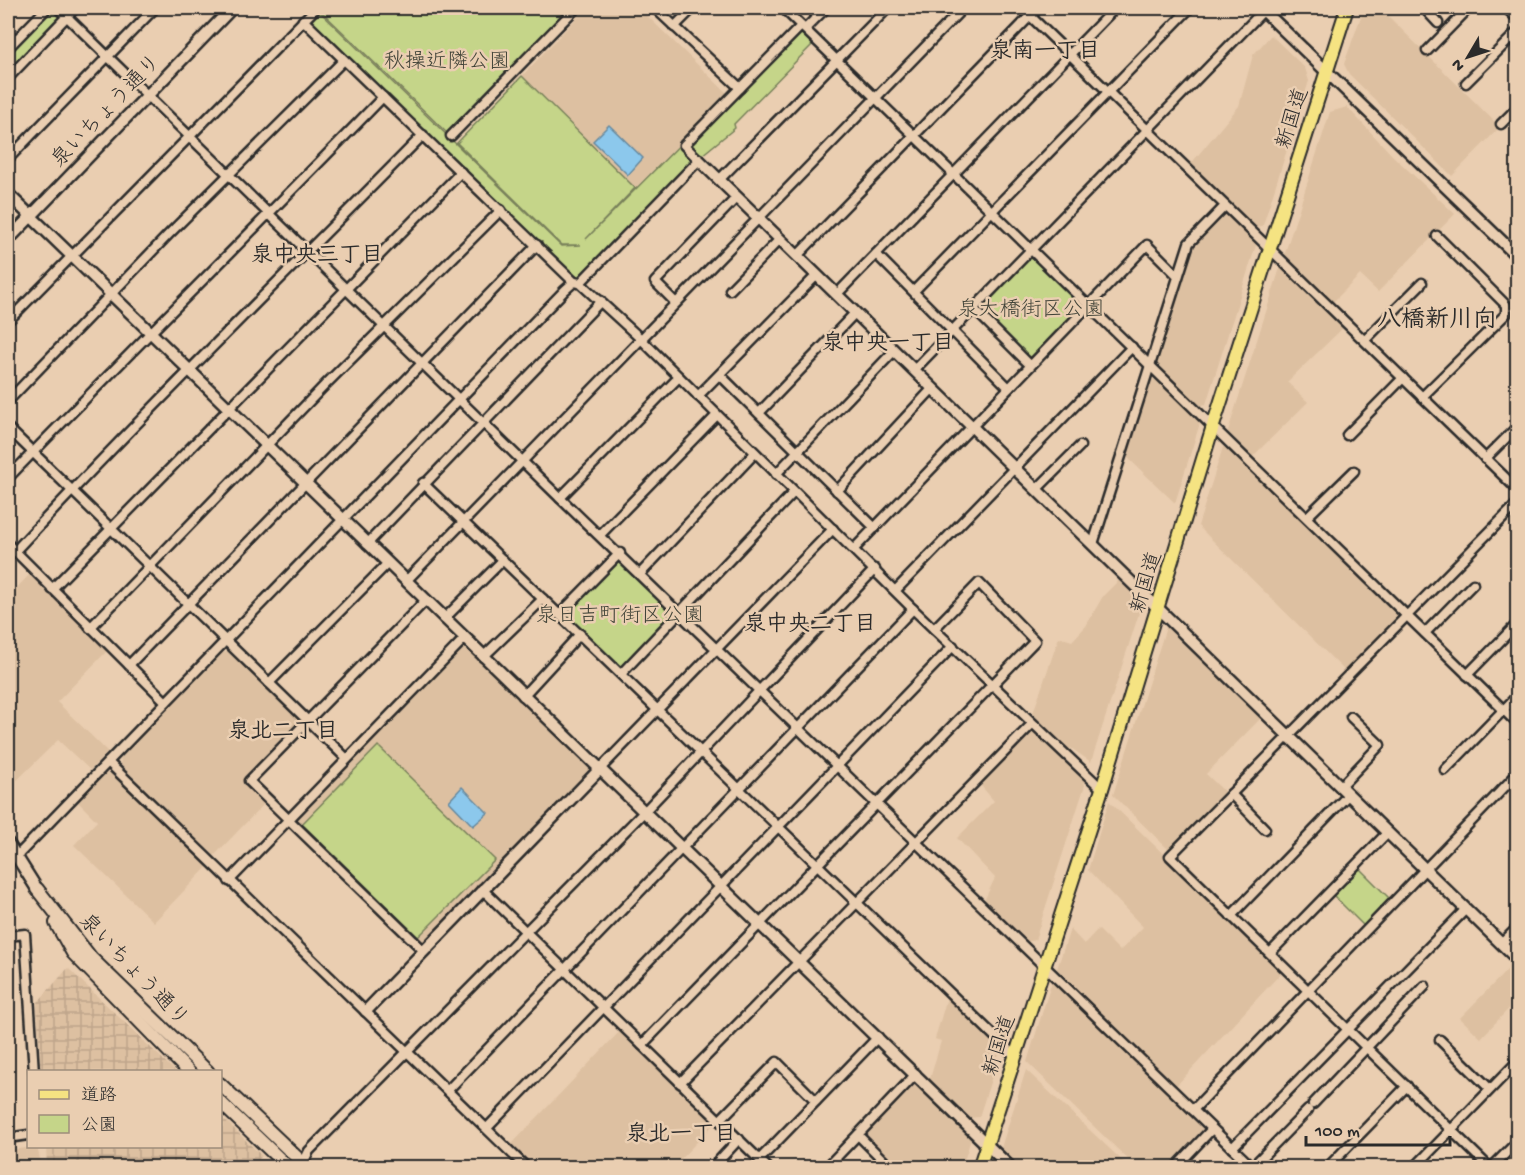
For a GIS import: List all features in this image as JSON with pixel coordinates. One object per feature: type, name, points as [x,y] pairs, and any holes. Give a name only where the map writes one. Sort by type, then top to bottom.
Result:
[{"type":"main road","name":"新国道","points":[[979,1167],[1102,789],[1213,426],[1347,8]]},
{"type":"main road","name":"泉いちょう通り","points":[[37,889],[73,953],[188,1070]]},
{"type":"main road","name":"泉いちょう通り","points":[[37,889],[91,958],[207,1070]]},
{"type":"main road","points":[[222,1086],[303,1166]]},
{"type":"main road","points":[[222,1104],[289,1167]]},
{"type":"street","points":[[8,48],[47,8]]},
{"type":"street","points":[[58,8],[348,288],[560,498],[718,648],[1252,1167],[1425,986]]},
{"type":"street","points":[[8,78],[75,8]]},
{"type":"street","points":[[8,159],[155,8]]},
{"type":"street","name":"泉いちょう通り","points":[[8,240],[232,8]]},
{"type":"street","points":[[8,321],[316,8]]},
{"type":"street","points":[[451,136],[576,8]]},
{"type":"street","points":[[655,8],[740,88]]},
{"type":"street","points":[[674,27],[693,8]]},
{"type":"street","points":[[783,8],[955,173],[1518,724]]},
{"type":"street","points":[[826,8],[803,27],[684,145],[1518,960]]},
{"type":"street","points":[[719,180],[888,8]]},
{"type":"street","points":[[406,581],[963,8]]},
{"type":"street","points":[[1022,8],[1518,490]]},
{"type":"street","points":[[797,256],[1038,8]]},
{"type":"street","points":[[837,294],[1115,8]]},
{"type":"street","points":[[914,291],[1190,8]]},
{"type":"street","points":[[1424,8],[1438,23]]},
{"type":"street","points":[[1427,51],[1469,8]]},
{"type":"street","points":[[1506,8],[1518,19]]},
{"type":"street","points":[[914,370],[1262,9],[1326,74],[1518,257]]},
{"type":"street","points":[[303,20],[537,245],[641,339],[913,609],[1102,789]]},
{"type":"street","points":[[1466,83],[1518,31]]},
{"type":"street","points":[[8,401],[110,294],[344,60]]},
{"type":"street","points":[[8,478],[150,331],[383,97]]},
{"type":"street","points":[[1501,124],[1518,107]]},
{"type":"street","points":[[15,550],[189,369],[423,135]]},
{"type":"street","points":[[17,856],[461,400],[699,160]]},
{"type":"street","points":[[52,589],[462,172]]},
{"type":"street","points":[[8,194],[464,639],[762,924],[1011,1167]]},
{"type":"street","points":[[676,303],[656,282],[737,197]]},
{"type":"street","points":[[1093,544],[1188,243],[1225,206]]},
{"type":"street","points":[[90,628],[501,210]]},
{"type":"street","points":[[1422,397],[1506,314],[1506,305],[1437,236]]},
{"type":"street","points":[[730,290],[780,239]]},
{"type":"street","points":[[129,665],[537,245]]},
{"type":"street","points":[[854,549],[1147,245],[1178,276]]},
{"type":"street","points":[[876,254],[1009,388]]},
{"type":"street","points":[[698,396],[817,275]]},
{"type":"street","points":[[1365,340],[1422,283]]},
{"type":"street","points":[[367,544],[423,483],[601,301]]},
{"type":"street","points":[[974,309],[1030,365]]},
{"type":"street","points":[[759,413],[855,313]]},
{"type":"street","points":[[896,590],[1132,347]]},
{"type":"street","points":[[776,474],[894,351]]},
{"type":"street","points":[[720,375],[875,528]]},
{"type":"street","points":[[560,498],[679,377]]},
{"type":"street","points":[[1347,435],[1403,378]]},
{"type":"street","points":[[837,490],[933,388]]},
{"type":"street","points":[[600,535],[717,416]]},
{"type":"street","points":[[1485,459],[1518,426]]},
{"type":"street","points":[[8,428],[347,759]]},
{"type":"street","points":[[1037,489],[1080,446]]},
{"type":"street","points":[[640,574],[755,453]]},
{"type":"street","points":[[1307,517],[1354,471]]},
{"type":"street","points":[[423,483],[465,521],[1014,1055]]},
{"type":"street","points":[[621,674],[794,492]]},
{"type":"street","points":[[1518,503],[1170,856],[1491,1167],[1518,1141]]},
{"type":"street","points":[[366,1011],[833,529]]},
{"type":"street","points":[[8,544],[166,702]]},
{"type":"street","points":[[560,614],[620,554]]},
{"type":"street","points":[[444,619],[503,560]]},
{"type":"street","points":[[269,682],[387,564]]},
{"type":"street","points":[[303,1166],[309,1151],[644,812],[874,569]]},
{"type":"street","points":[[642,1045],[762,924],[1035,640],[979,583],[934,629]]},
{"type":"street","points":[[1425,633],[1473,584]]},
{"type":"street","points":[[483,657],[543,599]]},
{"type":"street","points":[[423,950],[249,781],[426,601]]},
{"type":"street","points":[[448,1090],[913,609]]},
{"type":"street","points":[[1467,675],[1518,622]]},
{"type":"street","points":[[523,696],[580,634]]},
{"type":"street","points":[[229,881],[464,639]]},
{"type":"street","points":[[487,1128],[953,646]]},
{"type":"street","points":[[1445,770],[1518,695]]},
{"type":"street","points":[[1340,787],[1380,745],[1352,717]]},
{"type":"street","points":[[680,1083],[1032,724]]},
{"type":"street","points":[[108,762],[527,1167]]},
{"type":"street","points":[[1193,1110],[1516,778]]},
{"type":"street","points":[[1232,794],[1265,829]]},
{"type":"street","points":[[1231,916],[1348,795]]},
{"type":"street","points":[[1270,953],[1387,833]]},
{"type":"street","name":"泉いちょう通り","points":[[8,843],[37,889]]},
{"type":"street","points":[[482,889],[768,1167]]},
{"type":"street","points":[[1232,1148],[1466,909]]},
{"type":"street","points":[[1501,944],[1518,927]]},
{"type":"street","points":[[8,936],[25,934],[33,1070]]},
{"type":"street","points":[[760,1159],[878,1037]]},
{"type":"street","points":[[1440,1040],[1490,1089]]},
{"type":"street","points":[[1414,1167],[1518,1060]]},
{"type":"street","points":[[720,1120],[777,1062],[816,1101]]},
{"type":"street","points":[[826,1167],[916,1074]]},
{"type":"street","points":[[1327,1167],[1407,1086]]},
{"type":"street","points":[[1175,1167],[1212,1129]]},
{"type":"street","points":[[858,1134],[887,1167]]},
{"type":"street","points":[[8,1138],[27,1135]]},
{"type":"street","points":[[712,1167],[740,1139]]},
{"type":"shaded area","points":[[586,8],[639,8],[729,95],[635,188],[522,76]]},
{"type":"shaded area","points":[[1364,8],[1380,8],[1500,127],[1452,176],[1349,74],[1344,64]]},
{"type":"shaded area","points":[[1271,35],[1305,68],[1309,81],[1263,225],[1255,229],[1189,166],[1239,106],[1253,55]]},
{"type":"shaded area","points":[[1347,107],[1393,156],[1455,214],[1378,292],[1360,275],[1332,303],[1284,256],[1330,112]]},
{"type":"shaded area","points":[[1228,213],[1256,245],[1206,404],[1198,406],[1158,366],[1156,361],[1193,244],[1222,214]]},
{"type":"shaded area","points":[[1281,265],[1345,326],[1287,382],[1308,402],[1250,459],[1226,437]]},
{"type":"shaded area","points":[[1159,378],[1199,417],[1200,423],[1175,503],[1126,456],[1149,381]]},
{"type":"shaded area","points":[[1223,447],[1231,450],[1402,613],[1346,672],[1198,526]]},
{"type":"shaded area","points":[[30,574],[107,651],[57,702],[108,752],[90,770],[58,740],[8,789],[8,597]]},
{"type":"shaded area","points":[[1121,578],[1141,599],[1142,604],[1091,762],[1071,748],[1068,751],[1032,716],[1059,637],[1072,641],[1086,626],[1103,596]]},
{"type":"shaded area","points":[[1167,624],[1262,717],[1206,774],[1227,794],[1171,852],[1113,795]]},
{"type":"shaded area","points":[[464,639],[600,769],[423,950],[288,820]]},
{"type":"shaded area","points":[[231,651],[298,717],[299,724],[243,781],[265,803],[214,856],[120,764],[121,758],[222,653]]},
{"type":"shaded area","points":[[1029,730],[1034,730],[1083,778],[1085,785],[1035,940],[1026,942],[984,901],[995,878],[957,838],[994,801],[977,781]]},
{"type":"shaded area","points":[[105,773],[113,774],[208,866],[154,922],[74,845],[97,821],[77,801]]},
{"type":"shaded area","points":[[1109,801],[1283,971],[1175,1087],[1056,972],[1070,929],[1084,944],[1098,929],[1120,951],[1143,927],[1088,870]]},
{"type":"shaded area","points":[[1513,964],[1517,969],[1517,1000],[1481,1038],[1460,1018]]},
{"type":"shaded area","points":[[68,968],[174,1070],[41,1070],[37,1003]]},
{"type":"shaded area","points":[[1053,978],[1202,1124],[1203,1130],[1167,1167],[1136,1167],[1027,1062]]},
{"type":"shaded area","points":[[948,994],[1002,1045],[979,1117],[969,1118],[930,1079],[941,1041],[935,1039]]},
{"type":"shaded area","points":[[621,1030],[716,1122],[673,1167],[532,1167],[510,1146]]},
{"type":"shaded area","points":[[1026,1070],[1129,1167],[1017,1167],[1000,1151]]},
{"type":"shaded area","points":[[918,1084],[970,1134],[971,1139],[962,1167],[894,1168],[864,1137],[864,1133],[910,1085]]},
{"type":"shaded area","points":[[222,1117],[262,1156],[251,1167],[47,1166],[46,1148],[222,1148]]},
{"type":"shaded area","points":[[37,1148],[42,1167],[8,1167],[8,1150]]},
{"type":"green space","points":[[51,8],[70,8],[8,72],[8,53]]},
{"type":"green space","name":"秋操近隣公園","points":[[326,8],[570,8],[448,134],[322,12]]},
{"type":"green space","points":[[318,10],[561,246],[581,245],[561,245],[457,143],[522,76],[635,188],[586,239],[792,32],[802,33],[813,44],[734,124],[735,128],[696,160],[577,280],[308,21]]},
{"type":"green space","name":"泉大橋街区公園","points":[[1028,256],[1032,257],[1081,305],[1082,309],[1033,359],[1028,359],[980,311],[980,307]]},
{"type":"green space","name":"泉日吉町街区公園","points":[[615,562],[621,562],[672,611],[673,616],[623,667],[619,667],[567,616],[568,612]]},
{"type":"green space","points":[[378,746],[495,860],[418,937],[302,824]]},
{"type":"green space","points":[[1358,867],[1390,899],[1364,926],[1332,894]]},
{"type":"water","points":[[609,125],[643,158],[628,175],[593,141]]},
{"type":"water","points":[[462,787],[488,813],[473,826],[449,801]]},
{"type":"district","name":"泉南一丁目","points":[[1045,49]]},
{"type":"district","name":"泉中央三丁目","points":[[317,253]]},
{"type":"district","name":"八橋新川向","points":[[1437,318]]},
{"type":"district","name":"泉中央一丁目","points":[[888,341]]},
{"type":"district","name":"泉中央二丁目","points":[[810,622]]},
{"type":"district","name":"泉北二丁目","points":[[283,729]]},
{"type":"district","name":"泉北一丁目","points":[[681,1132]]}]
